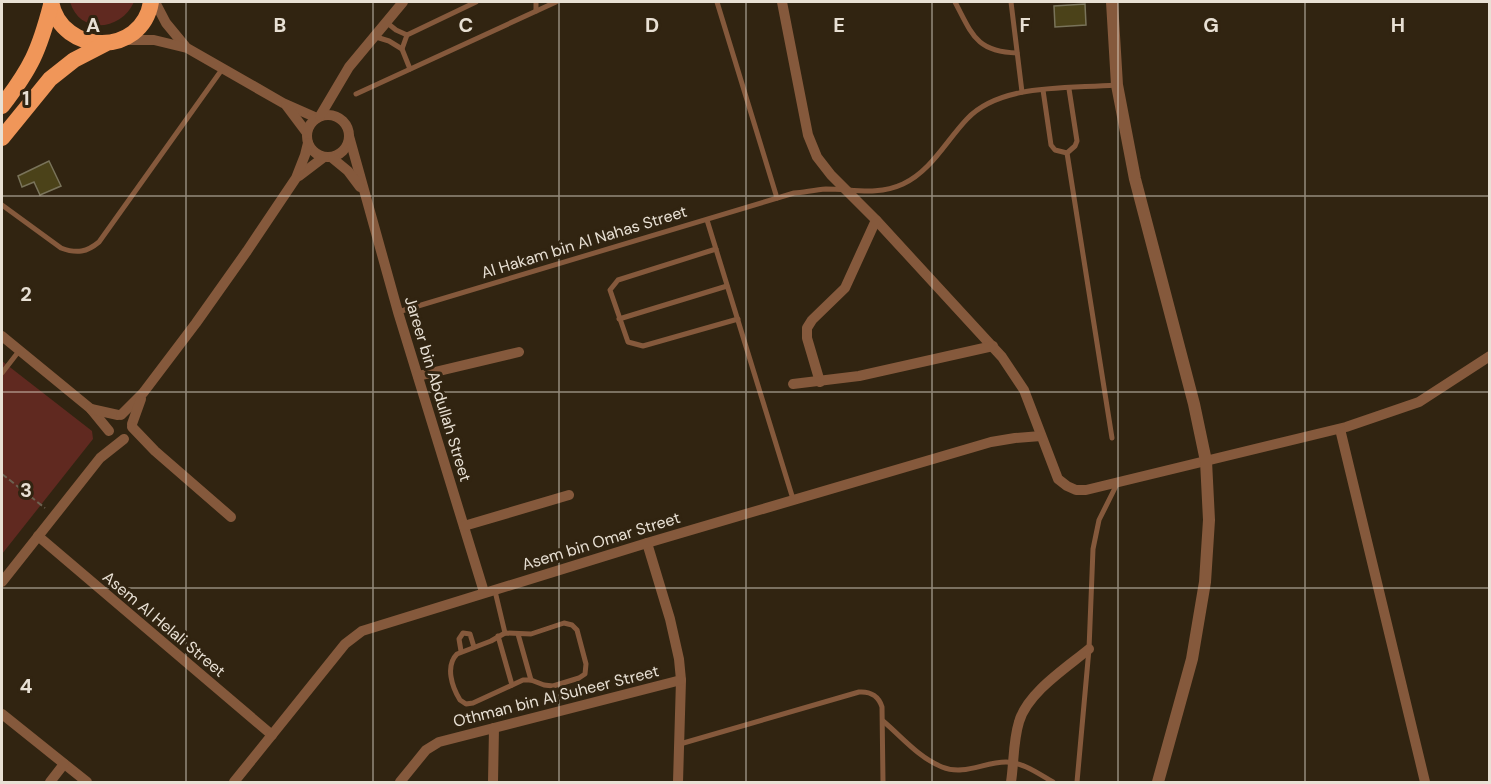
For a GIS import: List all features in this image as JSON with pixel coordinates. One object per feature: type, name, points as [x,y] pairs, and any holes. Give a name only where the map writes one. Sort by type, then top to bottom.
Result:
[{"type":"highway","points":[[2,138],[61,69],[74,60],[133,33],[143,22],[153,2]]},
{"type":"highway","points":[[51,3],[59,21],[71,34],[87,42],[112,42]]},
{"type":"highway","points":[[2,106],[32,64],[43,36],[51,3]]},
{"type":"street","points":[[153,2],[166,23],[187,48]]},
{"type":"street","points":[[100,458],[110,432],[110,421],[120,415],[143,393],[196,323],[296,178],[303,161],[312,122],[319,117],[349,68],[403,2]]},
{"type":"street","points":[[782,2],[808,135],[824,166],[993,346],[1017,378],[1029,402],[1058,479],[1067,486],[1076,490],[1086,490],[1340,429],[1419,402],[1490,356]]},
{"type":"street","points":[[1112,2],[1117,85],[1135,180],[1194,404],[1206,461],[1209,520],[1205,582],[1192,659],[1158,783]]},
{"type":"street","points":[[112,42],[154,40],[187,48],[283,103],[319,117],[331,115],[341,119],[349,136],[344,150],[328,157],[296,178]]},
{"type":"street","points":[[339,87],[341,119]]},
{"type":"street","points":[[283,103],[317,155],[328,157]]},
{"type":"street","name":"Jareer bin Abdullah Street","points":[[349,136],[398,312],[464,526],[489,591]]},
{"type":"street","name":"Jareer bin Abdullah Street","points":[[328,157],[352,176],[364,194]]},
{"type":"street","points":[[820,382],[806,333],[807,328],[812,320],[845,288],[876,220]]},
{"type":"street","points":[[2,336],[91,409],[116,438],[124,438],[155,451]]},
{"type":"street","points":[[793,384],[859,376],[993,346]]},
{"type":"street","points":[[418,376],[519,352]]},
{"type":"street","points":[[2,582],[100,458],[130,434],[143,393]]},
{"type":"street","points":[[91,409],[128,418],[132,426],[155,451],[231,517]]},
{"type":"street","points":[[1340,429],[1425,783]]},
{"type":"street","name":"Asem bin Omar Street","points":[[234,783],[345,645],[362,631],[646,543],[991,442],[1041,436]]},
{"type":"street","points":[[464,526],[569,495]]},
{"type":"street","name":"Asem Al Helali Street","points":[[38,536],[272,735]]},
{"type":"street","points":[[646,543],[675,639],[681,680],[678,783]]},
{"type":"street","points":[[1011,783],[1017,729],[1025,707],[1042,689],[1089,649]]},
{"type":"street","name":"Othman bin Al Suheer Street","points":[[400,783],[426,750],[439,742],[681,680]]},
{"type":"street","points":[[2,714],[87,783]]},
{"type":"street","points":[[493,783],[494,728]]},
{"type":"street","points":[[50,783],[64,764]]},
{"type":"lane","points":[[386,22],[396,30],[407,34],[476,2]]},
{"type":"lane","points":[[536,2],[536,10]]},
{"type":"lane","points":[[356,94],[556,2]]},
{"type":"lane","points":[[717,2],[777,198]]},
{"type":"lane","points":[[955,2],[979,42],[992,50],[1017,53]]},
{"type":"lane","points":[[1011,2],[1022,92]]},
{"type":"lane","points":[[402,49],[407,34]]},
{"type":"lane","points":[[374,36],[402,49],[410,69]]},
{"type":"lane","points":[[2,206],[61,248],[71,252],[91,249],[99,242],[223,68]]},
{"type":"lane","name":"Al Hakam bin Al Nahas Street","points":[[398,312],[777,198],[811,190],[880,191],[903,184],[923,171],[974,112],[993,100],[1022,92],[1117,85]]},
{"type":"lane","points":[[1067,153],[1077,141],[1069,89]]},
{"type":"lane","points":[[1043,90],[1051,145],[1055,150],[1067,153]]},
{"type":"lane","points":[[1067,153],[1112,438]]},
{"type":"lane","points":[[707,220],[793,499]]},
{"type":"lane","points":[[716,249],[618,280],[610,290],[619,319],[628,342],[643,346],[738,319]]},
{"type":"lane","points":[[619,319],[727,286]]},
{"type":"lane","points":[[2,373],[20,351]]},
{"type":"lane","points":[[1077,783],[1089,649],[1095,534],[1106,503],[1119,482]]},
{"type":"lane","points":[[489,591],[505,633]]},
{"type":"lane","points":[[564,623],[572,625],[576,630],[586,671],[582,676],[557,686],[523,680],[473,703],[462,702],[458,697],[450,667],[453,657],[461,651],[505,633],[518,634],[531,634],[564,623]]},
{"type":"lane","points":[[461,651],[459,636],[463,633],[470,634],[474,647]]},
{"type":"lane","points":[[518,634],[531,680]]},
{"type":"lane","points":[[498,636],[512,685]]},
{"type":"lane","points":[[679,745],[865,692],[873,694],[880,702],[883,721],[883,783]]},
{"type":"lane","points":[[883,721],[920,754],[942,767],[963,770],[1014,763],[1032,770],[1053,783]]},
{"type":"path","points":[[2,474],[54,516]]},
{"type":"shaded area","points":[[70,2],[134,2],[120,19],[101,25],[82,20],[75,13]]},
{"type":"shaded area","points":[[2,361],[92,431],[93,439],[2,554]]},
{"type":"building","points":[[1085,4],[1086,25],[1055,27],[1054,6]]},
{"type":"building","points":[[49,161],[61,186],[40,195],[34,182],[22,187],[18,176]]}]
